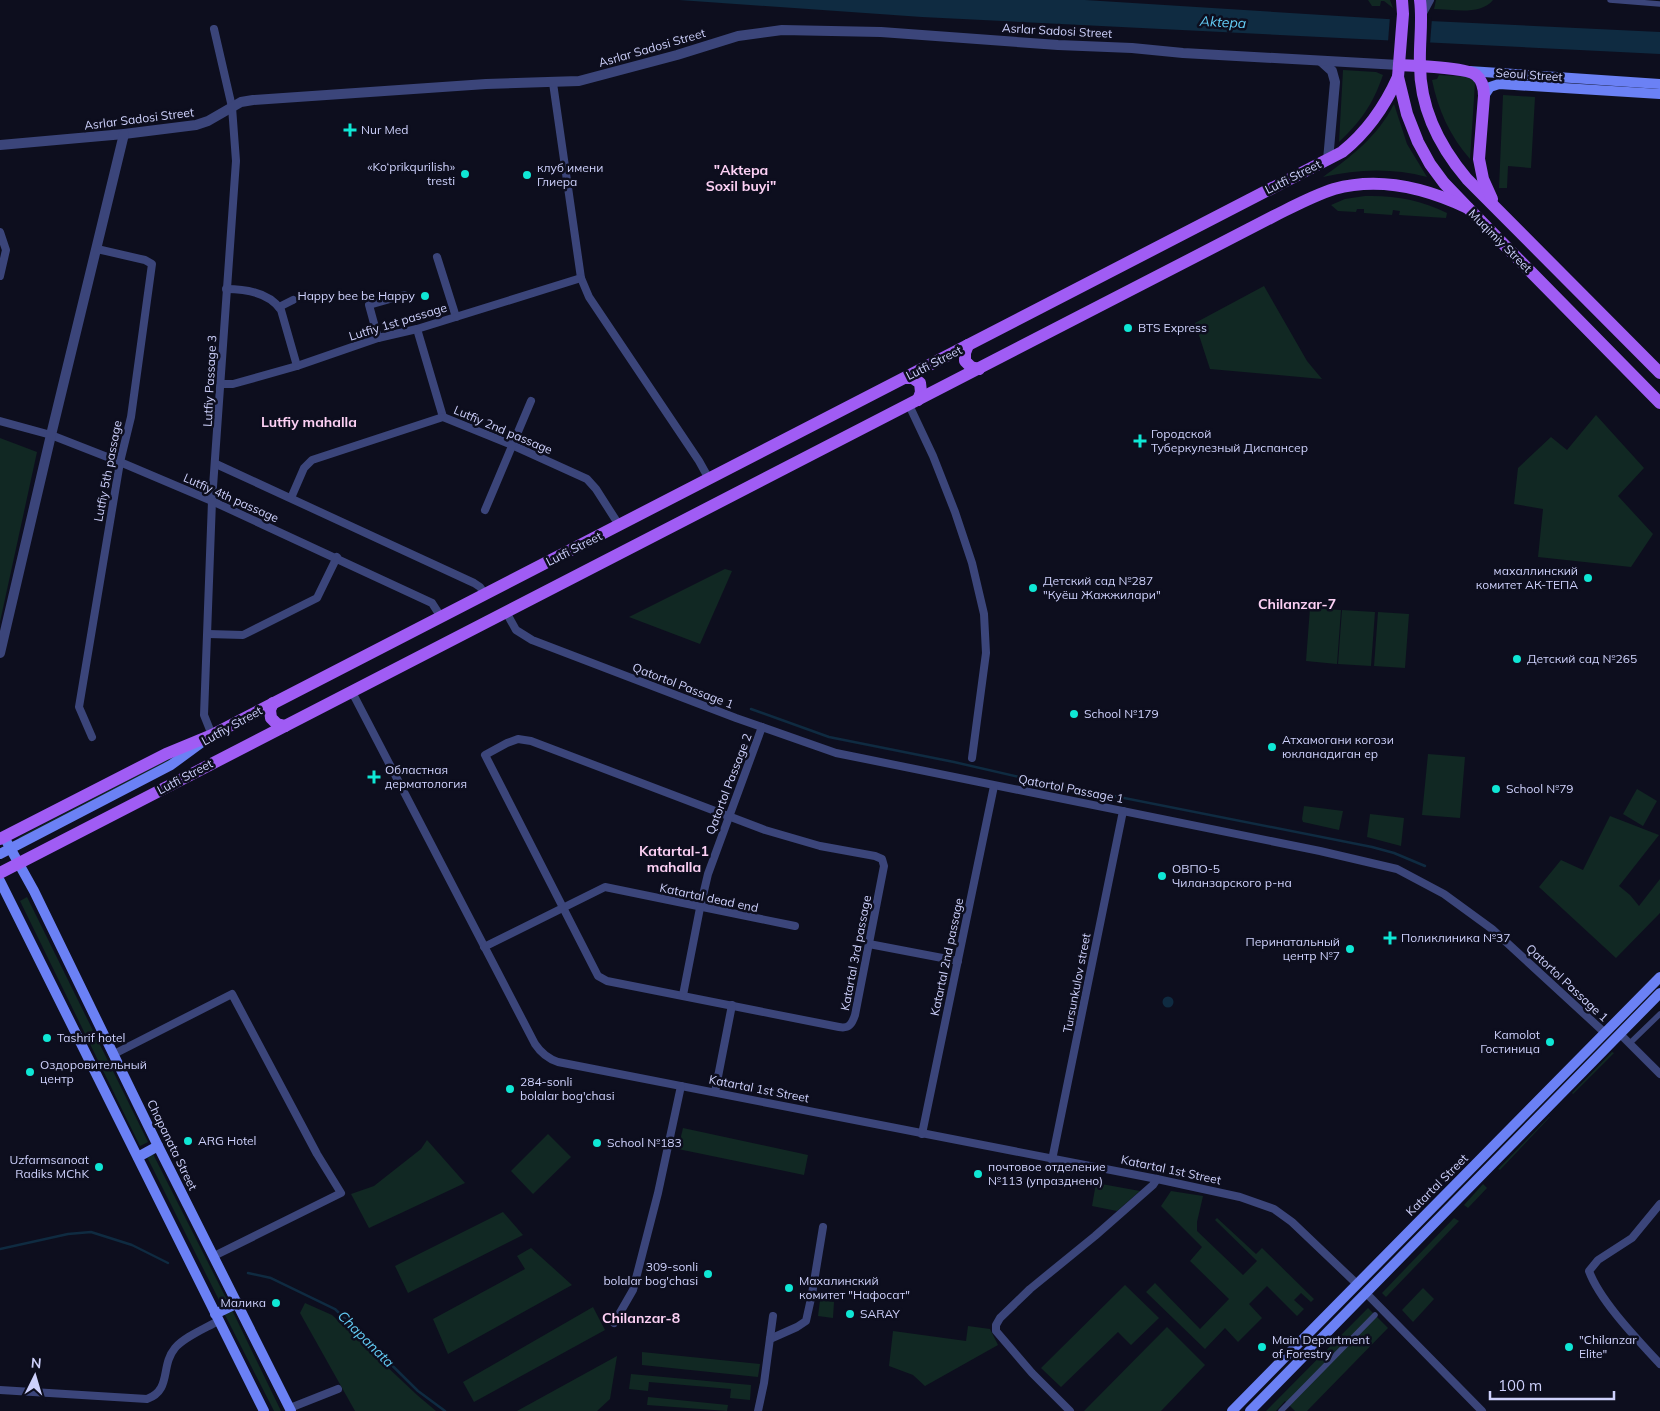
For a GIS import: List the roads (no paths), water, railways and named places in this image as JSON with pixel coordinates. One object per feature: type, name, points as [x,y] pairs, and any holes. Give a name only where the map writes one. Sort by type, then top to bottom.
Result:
[{"type":"main road","name":"Muqimiy Street","points":[[1400,0],[1403,14],[1398,71],[1407,114],[1430,164],[1468,208],[1660,403]]},
{"type":"main road","name":"Muqimiy Street","points":[[1420,0],[1422,15],[1420,48],[1422,92],[1427,111],[1440,142],[1459,170],[1660,373]]},
{"type":"main road","points":[[1422,15],[1424,0]]},
{"type":"main road","name":"Seoul Street","points":[[1398,71],[1420,67],[1660,84]]},
{"type":"main road","name":"Lutfi Street","points":[[441,617],[1328,160],[1342,152],[1364,131],[1379,111],[1398,71]]},
{"type":"main road","points":[[1468,71],[1474,73],[1480,80],[1484,96],[1480,166],[1485,186],[1499,212]]},
{"type":"main road","points":[[1484,96],[1490,87],[1500,84],[1660,94]]},
{"type":"main road","name":"Lutfi Street","points":[[506,612],[1278,214],[1333,190],[1371,183],[1410,187],[1439,195],[1468,208]]},
{"type":"main road","points":[[968,345],[964,353],[965,361],[971,367],[979,368]]},
{"type":"main road","points":[[905,378],[913,378],[920,384],[921,392],[914,402]]},
{"type":"main road","points":[[352,692],[506,612]]},
{"type":"main road","name":"Lutfiy Street","points":[[212,735],[441,617]]},
{"type":"main road","name":"Lutfi Street","points":[[19,863],[352,692]]},
{"type":"main road","points":[[273,704],[270,710],[271,718],[277,724],[285,726]]},
{"type":"main road","name":"Lutfi Street","points":[[4,839],[166,754],[212,735]]},
{"type":"main road","points":[[0,854],[4,839]]},
{"type":"main road","name":"Chapanata Street","points":[[4,839],[43,909],[158,1146],[291,1410]]},
{"type":"main road","points":[[0,873],[19,863]]},
{"type":"main road","points":[[0,882],[264,1411]]},
{"type":"main road","name":"Katartal Street","points":[[1232,1411],[1660,977]]},
{"type":"main road","name":"Katartal Street","points":[[1250,1411],[1660,993]]},
{"type":"main road","points":[[1608,1030],[1616,1037]]},
{"type":"main road","points":[[138,1157],[158,1146]]},
{"type":"main road","points":[[1443,1197],[1452,1205]]},
{"type":"main road","points":[[1357,1284],[1366,1293]]},
{"type":"main road","points":[[217,1318],[238,1303]]},
{"type":"street","points":[[1422,15],[1430,0]]},
{"type":"street","points":[[1610,0],[1660,4]]},
{"type":"street","name":"Lutfiy Passage 3","points":[[212,735],[204,715],[212,500],[236,161],[232,107],[214,28]]},
{"type":"street","name":"Asrlar Sadosi Street","points":[[0,145],[124,134],[202,123],[219,116],[241,102],[253,100],[486,84],[553,83],[588,79],[738,36],[782,30],[881,32],[1132,48],[1317,61],[1398,71]]},
{"type":"street","points":[[1317,61],[1321,61],[1329,68],[1335,82],[1328,160]]},
{"type":"street","points":[[553,83],[581,278],[589,297],[699,461],[709,479]]},
{"type":"street","points":[[0,653],[124,134]]},
{"type":"street","points":[[0,232],[6,250],[0,276]]},
{"type":"street","name":"Lutfiy 5th passage","points":[[92,737],[79,707],[120,462],[131,417],[152,264],[145,260],[96,249]]},
{"type":"street","points":[[437,257],[456,316]]},
{"type":"street","name":"Lutfiy 1st passage","points":[[221,384],[233,384],[296,366],[378,338],[417,329],[581,278]]},
{"type":"street","points":[[226,288],[260,294],[273,301],[279,307],[296,366]]},
{"type":"street","points":[[378,338],[369,305],[404,295]]},
{"type":"street","points":[[279,307],[293,300]]},
{"type":"street","points":[[417,329],[443,417]]},
{"type":"street","points":[[485,510],[532,401]]},
{"type":"street","points":[[914,402],[972,563],[984,614],[986,653],[972,758]]},
{"type":"street","name":"Lutfiy 2nd passage","points":[[291,498],[304,468],[312,460],[443,417],[512,445],[587,480],[596,489],[619,525]]},
{"type":"street","name":"Lutfiy 4th passage","points":[[0,421],[51,435],[212,500],[432,603],[441,617]]},
{"type":"street","name":"Lutfiy 4th passage","points":[[216,464],[474,583],[486,594]]},
{"type":"street","points":[[208,634],[243,635],[317,598],[337,558]]},
{"type":"street","name":"Qatortol Passage 1","points":[[506,612],[516,630],[532,640],[836,753],[1320,851],[1397,869],[1444,894],[1477,917],[1608,1030]]},
{"type":"street","name":"Katartal 1st Street","points":[[352,692],[484,947],[536,1044],[544,1055],[558,1062],[1157,1179],[1244,1198],[1274,1209],[1292,1222],[1357,1284]]},
{"type":"street","name":"Qatortol Passage 2","points":[[683,995],[708,874],[762,727]]},
{"type":"street","name":"Katartal 3rd passage","points":[[518,739],[530,741],[728,816],[799,841],[882,859],[884,866],[855,1015],[852,1024],[848,1027],[839,1027],[603,979],[595,972],[485,755],[518,739]]},
{"type":"street","name":"Katartal 2nd passage","points":[[922,1134],[994,786]]},
{"type":"street","name":"Tursunkulov street","points":[[1052,1160],[1123,811]]},
{"type":"street","name":"Katartal dead end","points":[[484,947],[605,888],[795,926]]},
{"type":"street","points":[[869,944],[958,961]]},
{"type":"street","points":[[114,1054],[232,994],[317,1154],[341,1193],[214,1256]]},
{"type":"street","points":[[715,1092],[732,1005]]},
{"type":"street","points":[[1630,1044],[1660,1014]]},
{"type":"street","points":[[1616,1037],[1630,1044],[1660,1074]]},
{"type":"street","points":[[614,1323],[633,1290],[658,1193],[681,1086]]},
{"type":"street","points":[[1070,1411],[1006,1344],[996,1331],[996,1325],[1000,1318],[1030,1289],[1095,1236],[1157,1179]]},
{"type":"street","points":[[1660,1204],[1632,1238],[1598,1260],[1589,1271],[1594,1284],[1660,1364]]},
{"type":"street","points":[[770,1339],[806,1321],[823,1227]]},
{"type":"street","points":[[1366,1293],[1482,1411]]},
{"type":"street","points":[[1281,1411],[1375,1315]]},
{"type":"street","points":[[758,1411],[772,1316]]},
{"type":"street","points":[[0,1390],[147,1399],[155,1396],[164,1383],[167,1359],[176,1346],[217,1318]]},
{"type":"street","points":[[291,1410],[338,1389]]},
{"type":"water","name":"Aktepa","points":[[679,0],[1085,0],[1387,19],[1660,32],[1660,54],[922,17]]},
{"type":"water","points":[[1168,996],[1174,1002],[1168,1008],[1162,1002]]},
{"type":"waterway","points":[[751,709],[829,737],[1023,778],[1372,847],[1394,853],[1425,866]]},
{"type":"waterway","name":"Chapanata","points":[[0,1249],[68,1234],[91,1232],[132,1245],[168,1263]]},
{"type":"waterway","name":"Chapanata","points":[[248,1273],[271,1278],[335,1309],[418,1391],[445,1411]]},
{"type":"place","name":"Nur Med","points":[[350,130]]},
{"type":"place","name":"«Ko‘prikqurilish» tresti","points":[[465,174]]},
{"type":"place","name":"клуб имени Глиера","points":[[527,175]]},
{"type":"place","name":"Happy bee be Happy","points":[[425,296]]},
{"type":"place","name":"BTS Express","points":[[1128,328]]},
{"type":"place","name":"Городской Туберкулезный Диспансер","points":[[1140,441]]},
{"type":"place","name":"махаллинский комитет АК-ТЕПА","points":[[1588,578]]},
{"type":"place","name":"Детский сад №287 \"Куёш Жажжилари\"","points":[[1033,588]]},
{"type":"place","name":"Детский сад №265","points":[[1517,659]]},
{"type":"place","name":"School №179","points":[[1074,714]]},
{"type":"place","name":"Атхамогани когози юкланадиган ер","points":[[1272,747]]},
{"type":"place","name":"Областная дерматология","points":[[374,777]]},
{"type":"place","name":"School №79","points":[[1496,789]]},
{"type":"place","name":"ОВПО-5 Чиланзарского р-на","points":[[1162,876]]},
{"type":"place","name":"Поликлиника №37","points":[[1390,938]]},
{"type":"place","name":"Перинатальный центр №7","points":[[1350,949]]},
{"type":"place","name":"Tashrif hotel","points":[[47,1038]]},
{"type":"place","name":"Kamolot Гостиница","points":[[1550,1042]]},
{"type":"place","name":"Оздоровительный центр","points":[[30,1072]]},
{"type":"place","name":"284-sonli bolalar bog'chasi","points":[[510,1089]]},
{"type":"place","name":"ARG Hotel","points":[[188,1141]]},
{"type":"place","name":"School №183","points":[[597,1143]]},
{"type":"place","name":"Uzfarmsanoat Radiks MChK","points":[[99,1167]]},
{"type":"place","name":"почтовое отделение №113 (упразднено)","points":[[978,1174]]},
{"type":"place","name":"309-sonli bolalar bog'chasi","points":[[708,1274]]},
{"type":"place","name":"Махалинский комитет \"Нафосат\"","points":[[789,1288]]},
{"type":"place","name":"Малика","points":[[276,1303]]},
{"type":"place","name":"SARAY","points":[[850,1314]]},
{"type":"place","name":"Main Department of Forestry","points":[[1262,1347]]},
{"type":"place","name":"\"Chilanzar Elite\"","points":[[1569,1347]]},
{"type":"district","name":"\"Aktepa Soxil buyi\"","points":[[741,178]]},
{"type":"district","name":"Lutfiy mahalla","points":[[309,422]]},
{"type":"district","name":"Chilanzar-7","points":[[1297,604]]},
{"type":"district","name":"Katartal-1 mahalla","points":[[674,860]]},
{"type":"district","name":"Chilanzar-8","points":[[641,1318]]}]
